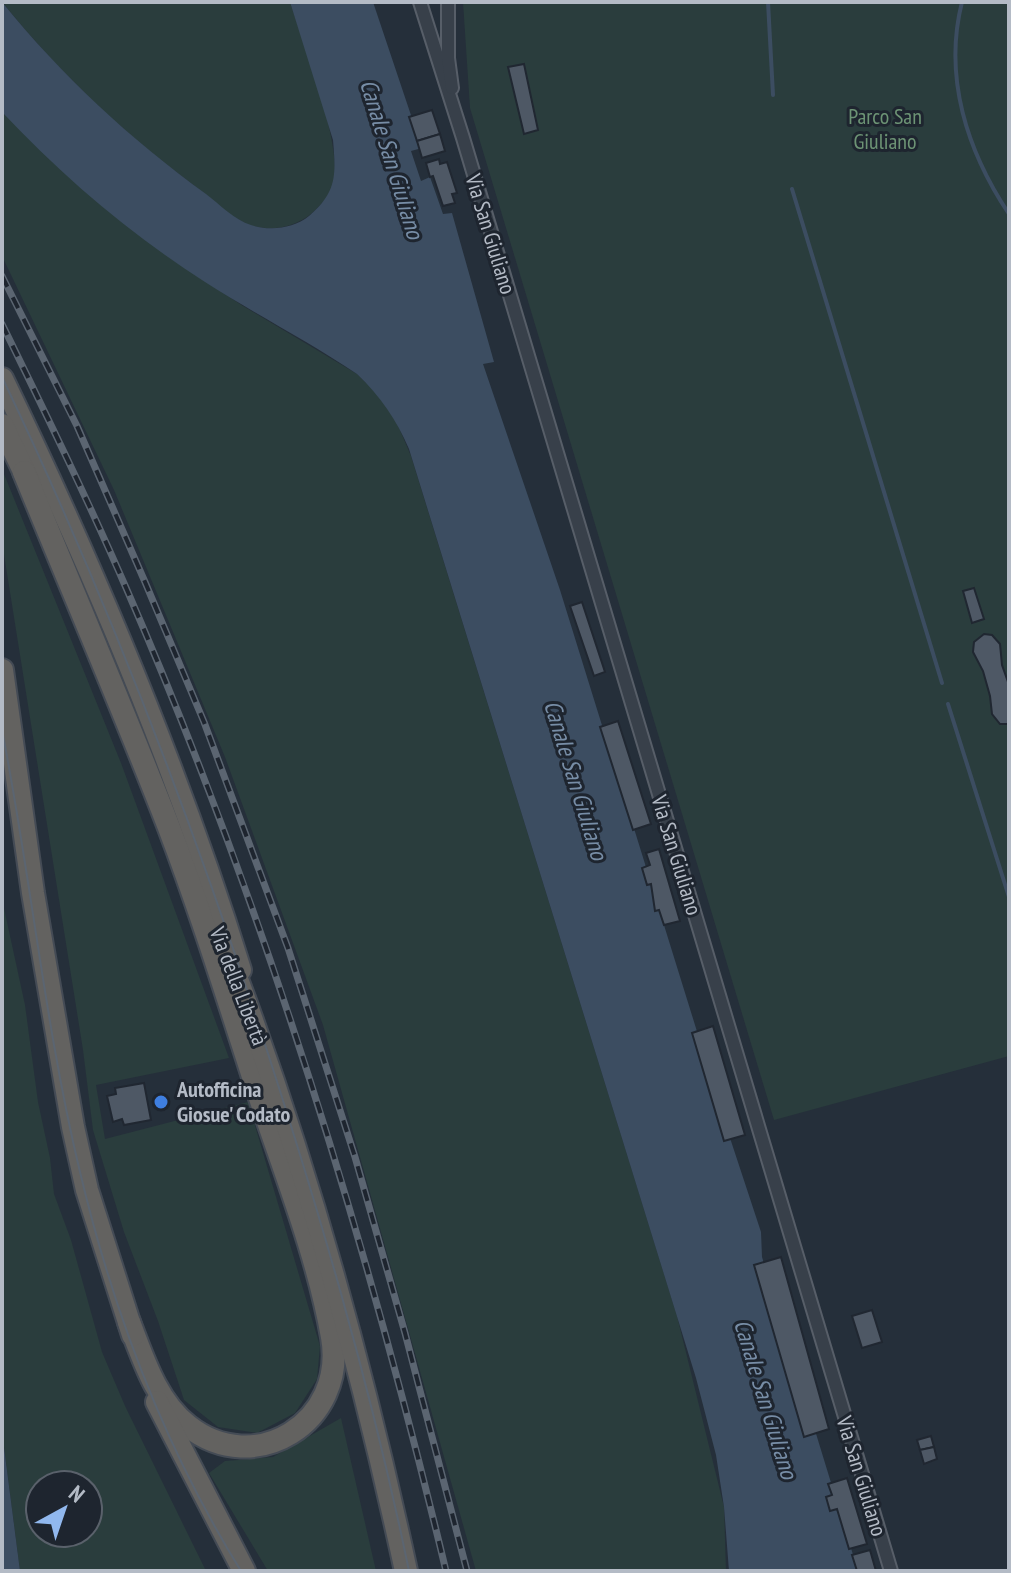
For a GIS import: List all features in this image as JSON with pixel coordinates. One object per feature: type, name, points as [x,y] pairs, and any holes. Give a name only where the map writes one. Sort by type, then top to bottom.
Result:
[{"type":"highway","points":[[2,379],[74,533],[149,717],[230,940],[267,1059]]},
{"type":"highway","name":"Via della Libertà","points":[[2,425],[131,712],[267,1059],[297,1149],[354,1351],[406,1571]]},
{"type":"highway","points":[[24,472],[168,825],[199,912],[306,1238],[331,1334],[335,1366],[332,1380],[322,1403],[309,1419],[286,1436],[262,1445],[215,1441],[188,1427],[169,1407],[151,1377],[129,1322]]},
{"type":"highway","points":[[2,670],[21,817]]},
{"type":"highway","points":[[2,737],[21,817],[73,1127],[87,1190],[161,1414],[244,1571]]},
{"type":"street","name":"Via San Giuliano","points":[[420,2],[891,1571]]},
{"type":"street","name":"Via San Giuliano","points":[[448,2],[448,58],[463,138]]},
{"type":"green space","points":[[2,2],[290,2],[327,120],[335,166],[334,184],[330,192],[312,213],[291,225],[266,228],[237,219],[146,148],[95,102],[47,54]]},
{"type":"green space","name":"Parco San Giuliano","points":[[463,2],[1009,2],[1009,1056],[774,1120],[470,108]]},
{"type":"green space","points":[[2,112],[170,258],[357,374],[378,394],[397,423],[411,456],[677,1316],[724,1507],[726,1571],[476,1571],[323,1025],[225,757],[114,490],[2,256]]},
{"type":"green space","points":[[2,469],[121,763],[229,1058],[96,1085],[105,1139],[248,1102],[320,1346],[317,1379],[295,1413],[257,1433],[218,1427],[184,1400],[124,1232],[93,1130],[2,542]]},
{"type":"green space","points":[[2,899],[25,1005],[54,1194],[71,1240],[102,1352],[206,1571],[20,1571],[2,1432]]},
{"type":"green space","points":[[341,1418],[376,1571],[268,1571],[209,1473],[225,1461],[273,1457]]},
{"type":"water","name":"Canale San Giuliano","points":[[2,2],[73,81],[150,151],[239,219],[258,227],[273,228],[296,224],[309,216],[330,191],[334,173],[333,140],[290,2],[373,2],[422,148],[411,151],[421,181],[430,177],[443,214],[452,213],[494,362],[483,364],[560,590],[761,1232],[762,1257],[858,1571],[729,1571],[716,1455],[696,1378],[409,449],[399,428],[381,400],[357,374],[205,282],[150,244],[48,159],[2,112]]},
{"type":"water","points":[[2,1432],[20,1571],[2,1571]]},
{"type":"building","points":[[524,64],[538,130],[524,134],[508,67]]},
{"type":"building","points":[[432,110],[440,134],[417,141],[409,117]]},
{"type":"building","points":[[440,134],[445,151],[422,158],[417,141]]},
{"type":"building","points":[[439,159],[440,164],[447,162],[457,193],[452,194],[455,203],[443,206],[426,163]]},
{"type":"building","points":[[974,588],[984,619],[972,623],[963,591]]},
{"type":"building","points":[[582,602],[605,672],[594,676],[570,606]]},
{"type":"building","points":[[984,634],[992,635],[1000,644],[1008,682],[1009,724],[1000,724],[992,714],[983,671],[973,652],[974,642]]},
{"type":"building","points":[[618,721],[651,824],[633,830],[600,727]]},
{"type":"building","points":[[659,849],[680,921],[664,925],[659,910],[655,911],[651,884],[647,885],[642,868],[650,865],[646,853]]},
{"type":"building","points":[[713,1026],[745,1135],[724,1141],[692,1033]]},
{"type":"building","points":[[144,1083],[151,1120],[124,1125],[122,1119],[113,1122],[107,1096],[116,1094],[115,1088]]},
{"type":"building","points":[[781,1257],[829,1429],[804,1437],[754,1265]]},
{"type":"building","points":[[872,1310],[882,1342],[862,1348],[852,1316]]},
{"type":"building","points":[[931,1436],[934,1447],[920,1450],[917,1440]]},
{"type":"building","points":[[934,1447],[937,1459],[924,1464],[920,1450]]},
{"type":"building","points":[[847,1478],[867,1544],[849,1549],[837,1509],[830,1511],[826,1497],[832,1495],[828,1484]]},
{"type":"building","points":[[870,1550],[876,1571],[857,1571],[852,1555]]},
{"type":"waterway","points":[[768,2],[773,95]]},
{"type":"waterway","points":[[962,2],[955,58],[957,85],[981,165],[1009,214]]},
{"type":"waterway","points":[[792,189],[942,683]]},
{"type":"waterway","points":[[948,704],[1009,897]]},
{"type":"tram line","points":[[2,377],[74,536],[141,697],[231,943],[281,1094],[342,1297],[378,1433],[409,1571]]},
{"type":"tram line","points":[[2,730],[57,1062],[93,1224],[126,1327],[166,1428],[214,1525],[241,1571]]},
{"type":"railway","points":[[2,276],[77,426],[145,582],[204,722],[288,948],[355,1157],[467,1571]]},
{"type":"railway","points":[[2,324],[127,590],[177,709],[267,951],[308,1073],[382,1321],[446,1571]]},
{"type":"place","name":"Autofficina Giosue' Codato","points":[[161,1102]]}]
